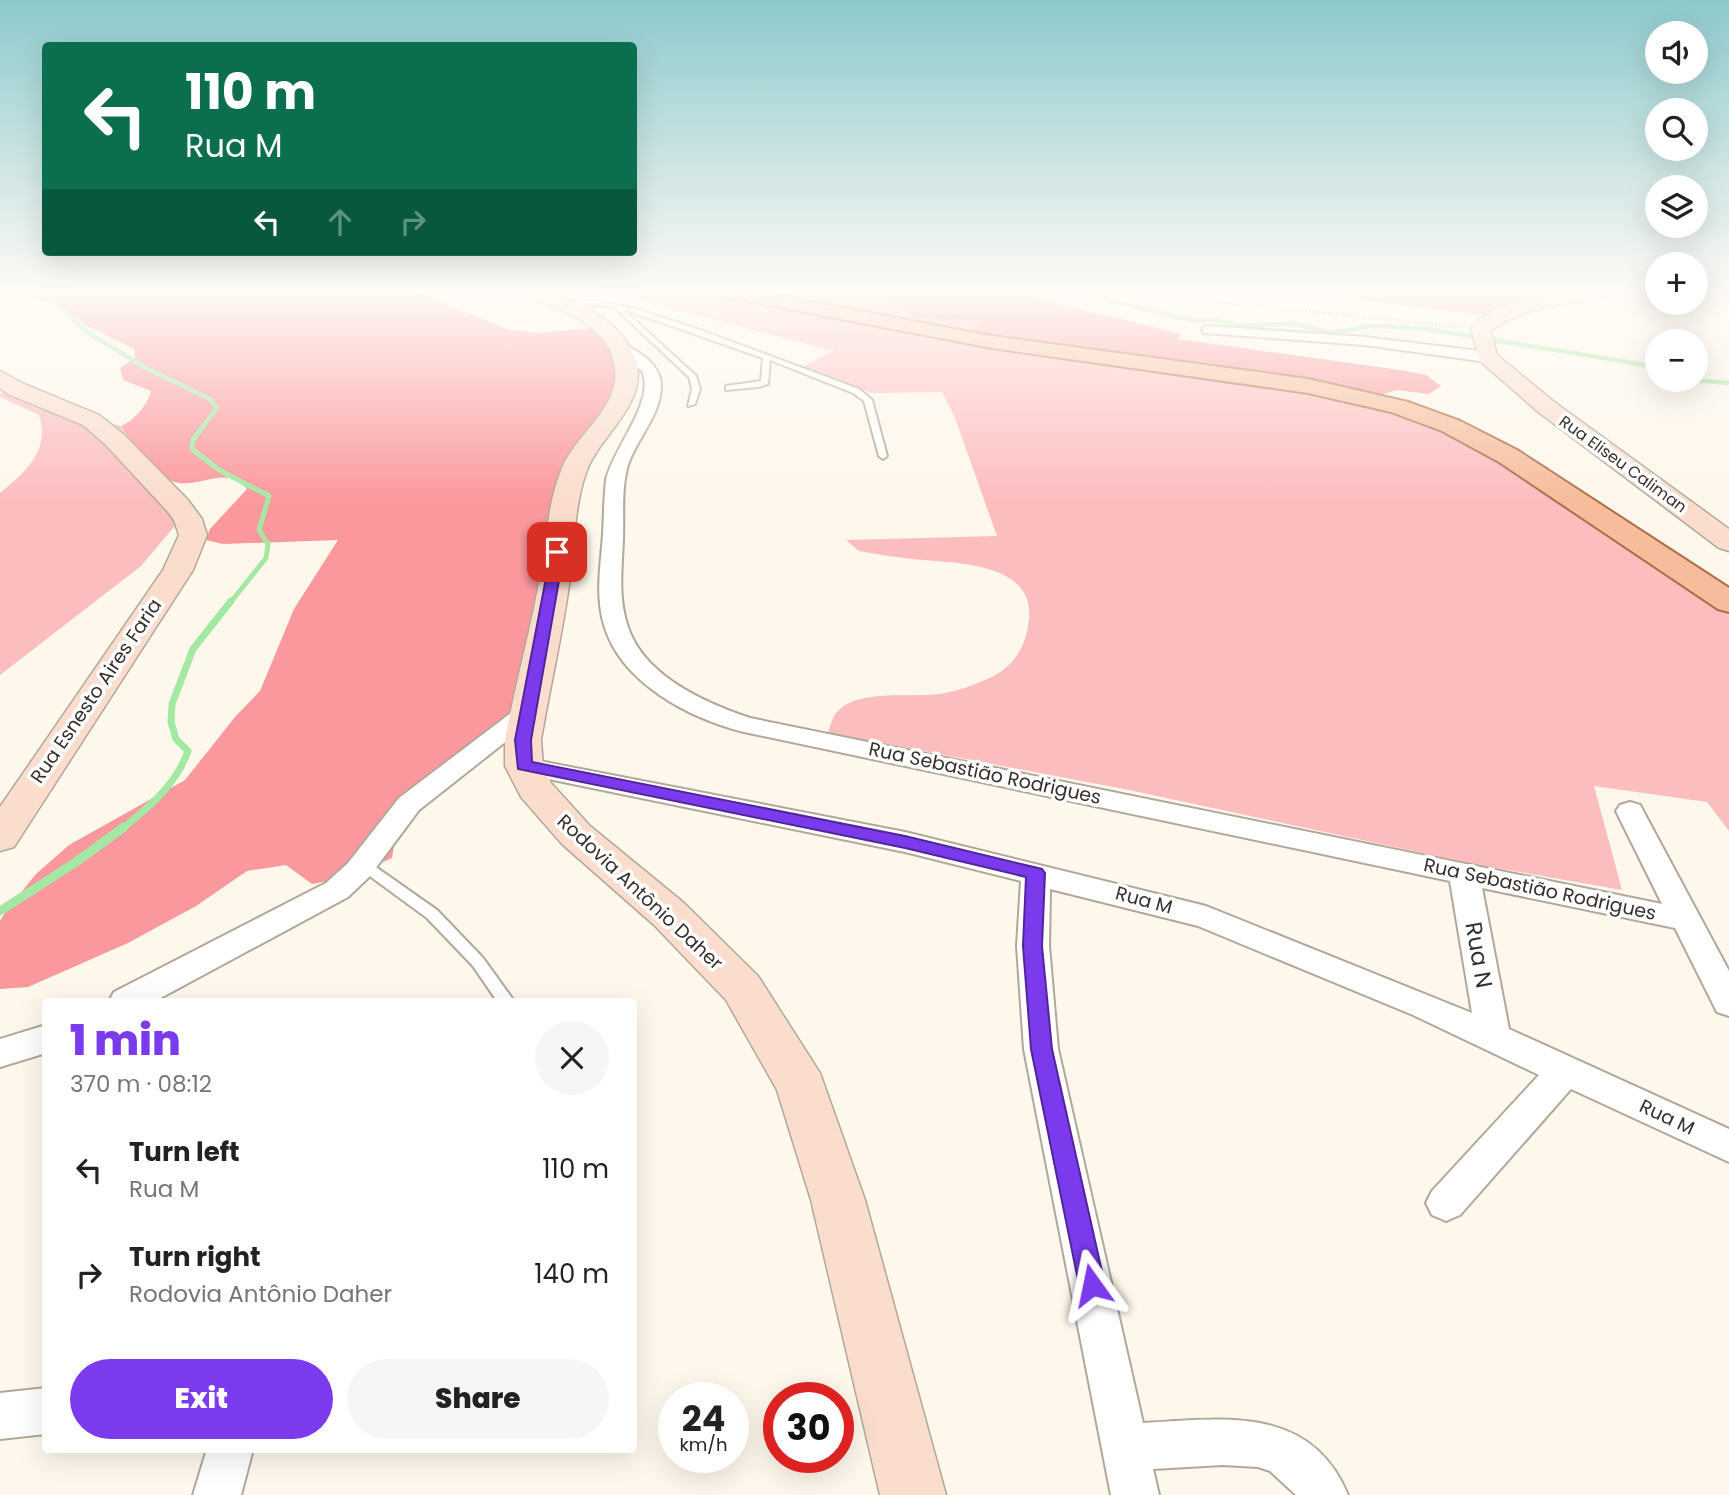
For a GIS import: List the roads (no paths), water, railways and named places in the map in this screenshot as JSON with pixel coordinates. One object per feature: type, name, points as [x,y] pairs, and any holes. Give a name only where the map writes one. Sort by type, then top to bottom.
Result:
[{"type":"main road","points":[[1138,362],[1308,386],[1399,407],[1451,426],[1508,456],[1729,602]]},
{"type":"street","points":[[524,766],[523,740],[555,577],[560,528],[569,484],[581,455],[624,392],[624,362]]},
{"type":"street","name":"Rua Sebastião Rodrigues","points":[[641,362],[646,365],[653,380],[652,403],[632,434],[614,478],[611,574],[616,628],[624,645],[639,663],[687,701],[718,716],[744,723],[1688,920]]},
{"type":"street","name":"Rua Eliseu Caliman","points":[[1503,362],[1545,406],[1729,541]]},
{"type":"street","name":"Rua Esnesto Aires Faria","points":[[0,379],[16,389],[81,414],[102,428],[178,506],[190,526],[191,543],[178,570],[83,709],[0,838]]},
{"type":"street","points":[[132,998],[324,899],[365,866],[387,831],[410,804],[528,712]]},
{"type":"street","name":"Rua M","points":[[524,766],[905,842],[1206,917],[1425,1006],[1729,1146]]},
{"type":"street","name":"Rodovia Antônio Daher","points":[[524,766],[535,788],[576,835],[669,914],[742,988],[803,1088],[838,1200],[913,1495]]},
{"type":"street","points":[[1630,811],[1729,1003]]},
{"type":"street","points":[[1036,873],[1032,946],[1041,1049],[1135,1495]]},
{"type":"street","name":"Rua N","points":[[1464,873],[1493,1037]]},
{"type":"street","points":[[0,1053],[42,1040]]},
{"type":"street","points":[[1446,1203],[1532,1105],[1567,1070]]},
{"type":"street","points":[[0,1416],[42,1411]]},
{"type":"street","points":[[1126,1447],[1260,1443],[1294,1458],[1312,1474],[1324,1495]]},
{"type":"street","points":[[217,1495],[229,1453]]},
{"type":"lane","points":[[677,362],[692,376],[696,389],[691,404]]},
{"type":"lane","points":[[729,388],[765,382],[767,362]]},
{"type":"lane","points":[[781,362],[862,394],[868,400],[883,456]]},
{"type":"lane","points":[[365,866],[432,914],[478,962],[504,998]]},
{"type":"waterway","points":[[135,362],[210,399],[217,408],[202,428]]},
{"type":"waterway","points":[[1625,362],[1645,365]]},
{"type":"waterway","points":[[1708,381],[1729,383]]},
{"type":"waterway","points":[[203,426],[193,440],[192,449],[219,470],[269,496],[259,530],[268,544],[266,558],[230,603]]},
{"type":"waterway","points":[[122,829],[161,795],[183,763],[188,751],[176,739],[171,722],[172,704],[193,649],[231,601]]},
{"type":"waterway","points":[[0,911],[124,827]]}]
